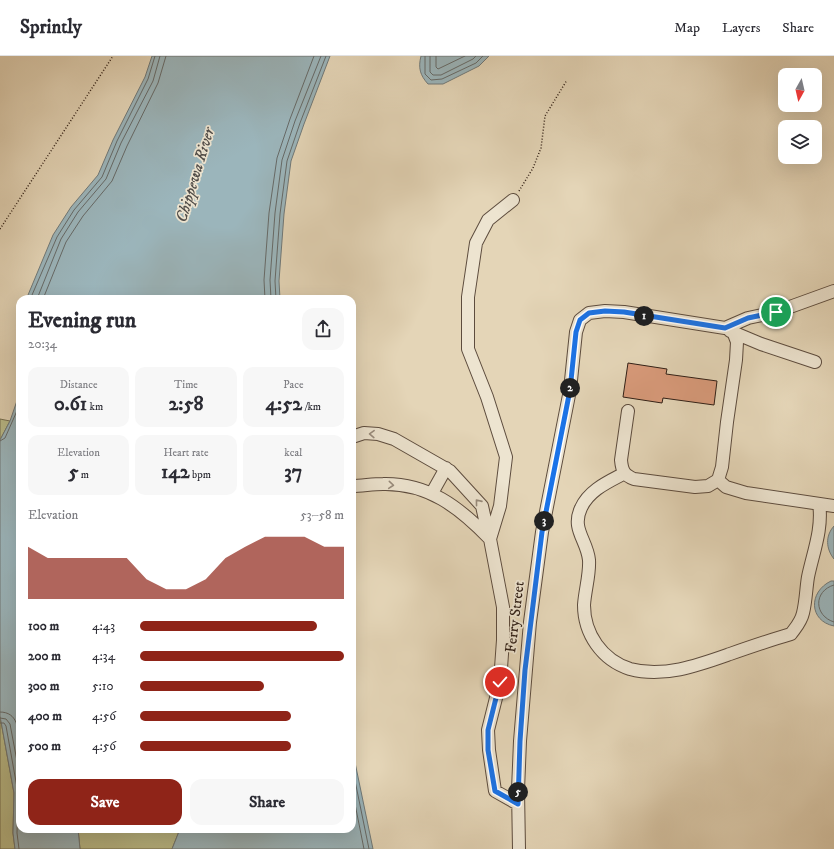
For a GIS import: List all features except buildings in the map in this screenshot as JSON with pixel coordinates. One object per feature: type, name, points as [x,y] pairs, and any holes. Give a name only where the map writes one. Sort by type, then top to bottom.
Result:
[{"type":"street","points":[[490,539],[500,506],[506,457],[487,397],[468,349],[468,297],[476,243],[488,220],[514,200]]},
{"type":"street","points":[[628,411],[621,460],[622,468],[627,476],[634,479],[695,487],[708,486],[718,480],[722,467],[736,360],[737,342],[730,331],[748,318],[776,312],[834,291]]},
{"type":"street","name":"Ferry Street","points":[[519,849],[518,804],[520,741],[530,622],[542,532],[570,390],[576,332],[580,320],[589,313],[605,311],[624,312],[730,331],[798,358],[815,362]]},
{"type":"street","points":[[356,436],[364,434],[378,434],[394,439],[450,471],[482,506],[503,607],[503,640],[500,682],[488,730],[488,750],[495,791],[518,804]]},
{"type":"street","points":[[432,493],[446,468]]},
{"type":"street","points":[[625,473],[600,486],[585,500],[580,510],[578,530],[588,552],[589,562],[584,604],[585,615],[588,629],[596,646],[607,657],[629,668],[646,672],[667,672],[696,665],[791,634],[798,625],[803,613],[808,577],[821,516],[819,504]]},
{"type":"street","points":[[718,480],[726,487],[746,493],[834,506]]},
{"type":"street","points":[[356,486],[383,484],[406,486],[432,493],[474,522],[490,539]]},
{"type":"path","points":[[0,229],[113,56]]},
{"type":"path","points":[[514,200],[533,168],[541,148],[545,116],[567,80]]},
{"type":"green space","points":[[0,419],[10,421],[0,440]]},
{"type":"green space","points":[[0,716],[14,793],[13,833],[15,849],[0,849]]},
{"type":"green space","points":[[78,833],[178,833],[172,849],[80,849]]},
{"type":"water","name":"Chippewa River","points":[[152,56],[330,56],[291,161],[284,214],[279,281],[280,295],[28,295],[53,235],[71,207],[98,175],[113,140],[145,77]]},
{"type":"water","points":[[421,56],[489,56],[479,66],[443,84],[428,84],[420,71]]},
{"type":"water","points":[[16,404],[16,833],[78,833],[80,849],[15,849],[13,833],[14,793],[0,716],[0,440],[10,421]]},
{"type":"water","points":[[834,526],[834,559],[829,551],[828,538]]},
{"type":"water","points":[[831,581],[834,581],[834,626],[826,623],[820,618],[814,606],[818,592]]},
{"type":"water","points":[[356,767],[373,849],[172,849],[178,833],[356,833]]},
{"type":"route","points":[[500,682],[488,730],[488,750],[495,791],[518,804],[520,741],[530,622],[542,532],[570,390],[576,332],[580,320],[589,313],[605,311],[624,312],[725,328],[748,318],[776,312]]}]
